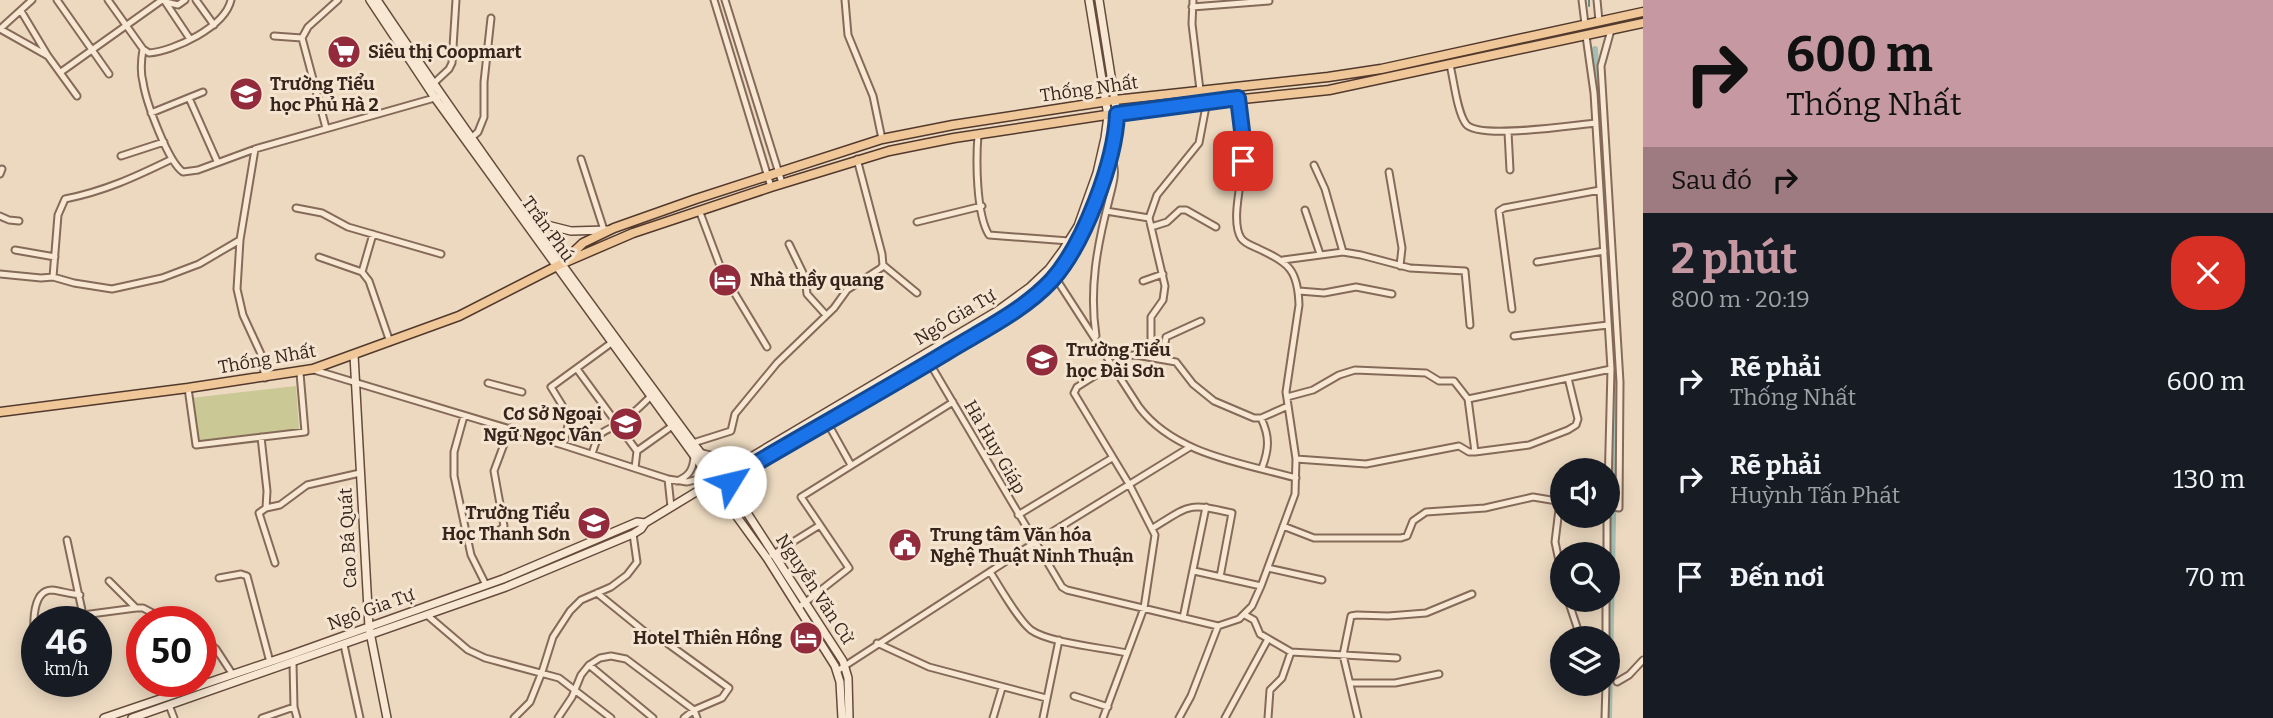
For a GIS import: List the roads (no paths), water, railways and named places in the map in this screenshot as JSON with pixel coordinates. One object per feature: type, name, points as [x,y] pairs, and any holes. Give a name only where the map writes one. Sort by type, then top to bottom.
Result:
[{"type":"main road","name":"Trần Phú","points":[[370,0],[674,424],[697,454],[714,464]]},
{"type":"main road","name":"Trần Phú","points":[[377,0],[433,84],[438,97],[531,221],[559,265]]},
{"type":"main road","points":[[1089,0],[1110,101]]},
{"type":"main road","points":[[1099,0],[1110,101]]},
{"type":"main road","name":"Thống Nhất","points":[[559,265],[583,243],[609,230],[882,139],[953,125],[1110,101],[1328,78],[1643,12]]},
{"type":"main road","name":"Thống Nhất","points":[[0,412],[300,373],[458,316],[559,265],[618,239],[857,159],[954,138],[1238,98],[1309,93],[1382,80],[1643,23]]},
{"type":"main road","points":[[1381,69],[1382,80]]},
{"type":"main road","points":[[1237,86],[1238,98]]},
{"type":"main road","name":"Ngô Gia Tự","points":[[730,478],[744,466],[796,435],[884,388],[988,327],[1036,295],[1055,277],[1083,231],[1111,157],[1116,130],[1110,101]]},
{"type":"main road","name":"Ngô Gia Tự","points":[[825,419],[880,380],[1022,293],[1049,269],[1077,226],[1097,173],[1112,115]]},
{"type":"main road","points":[[953,125],[954,138]]},
{"type":"main road","points":[[855,147],[857,159]]},
{"type":"main road","points":[[696,199],[699,211]]},
{"type":"main road","points":[[531,221],[571,231],[609,230],[618,239]]},
{"type":"main road","points":[[1049,269],[1055,277]]},
{"type":"main road","points":[[982,319],[988,327]]},
{"type":"main road","name":"Trần Phú","points":[[614,341],[650,397],[693,443],[704,479]]},
{"type":"main road","points":[[924,354],[929,362]]},
{"type":"main road","name":"Cao Bá Quát","points":[[354,355],[369,627],[387,718]]},
{"type":"main road","points":[[880,380],[884,388]]},
{"type":"main road","points":[[714,464],[722,464],[730,478],[719,492],[712,491],[704,479],[707,468],[714,464]]},
{"type":"main road","name":"Nguyễn Văn Cừ","points":[[730,478],[740,503],[802,606],[837,671],[842,718]]},
{"type":"main road","name":"Ngô Gia Tự","points":[[234,679],[270,662],[344,645],[490,593],[633,534],[704,479]]},
{"type":"main road","name":"Nguyễn Văn Cừ","points":[[719,492],[771,556]]},
{"type":"main road","name":"Ngô Gia Tự","points":[[104,718],[168,701],[293,658],[540,564],[637,522],[645,523]]},
{"type":"main road","points":[[486,585],[490,593]]},
{"type":"main road","name":"Nguyễn Văn Cừ","points":[[802,606],[845,666],[848,677],[849,718]]},
{"type":"main road","points":[[420,609],[427,615]]},
{"type":"main road","name":"Ngô Gia Tự","points":[[132,718],[168,701]]},
{"type":"street","points":[[32,0],[0,29],[48,56]]},
{"type":"street","points":[[57,0],[108,74]]},
{"type":"street","points":[[108,0],[143,49],[149,53],[190,39],[214,25],[223,16],[231,0]]},
{"type":"street","points":[[61,72],[163,0]]},
{"type":"street","points":[[163,0],[174,5],[185,0]]},
{"type":"street","points":[[163,0],[190,39]]},
{"type":"street","points":[[196,0],[214,25]]},
{"type":"street","points":[[326,128],[302,38],[308,27],[338,0]]},
{"type":"street","points":[[433,84],[449,69],[452,62],[456,0]]},
{"type":"street","points":[[714,0],[771,187]]},
{"type":"street","points":[[725,0],[782,183]]},
{"type":"street","points":[[845,0],[848,35],[873,96],[882,139]]},
{"type":"street","points":[[1193,0],[1192,24],[1200,90]]},
{"type":"street","points":[[1582,0],[1584,24]]},
{"type":"street","points":[[1597,0],[1599,21]]},
{"type":"street","points":[[1192,8],[1269,1]]},
{"type":"street","points":[[21,11],[48,56],[77,96]]},
{"type":"street","points":[[471,138],[478,132],[484,117],[484,82],[491,18]]},
{"type":"street","points":[[1611,30],[1601,66],[1620,382],[1619,458]]},
{"type":"street","points":[[274,36],[302,38]]},
{"type":"street","points":[[1586,36],[1596,123],[1611,369],[1609,458]]},
{"type":"street","points":[[730,51],[740,48]]},
{"type":"street","points":[[143,49],[142,81],[151,113],[172,159],[183,172],[198,170],[255,149],[438,97]]},
{"type":"street","points":[[1450,65],[1465,123],[1469,128],[1477,131],[1508,132],[1596,123]]},
{"type":"street","points":[[151,113],[203,92]]},
{"type":"street","points":[[189,98],[217,161]]},
{"type":"street","points":[[1178,718],[1191,696],[1218,626],[1245,615],[1261,586],[1295,494],[1296,459],[1287,384],[1296,334],[1299,291],[1292,270],[1283,260],[1247,244],[1240,236],[1237,218],[1243,139],[1238,98]]},
{"type":"street","points":[[1151,356],[1152,313],[1165,295],[1163,274],[1149,218],[1157,195],[1199,143],[1208,102]]},
{"type":"street","points":[[1508,132],[1510,170]]},
{"type":"street","points":[[978,135],[977,178],[986,231],[989,235],[1069,241]]},
{"type":"street","points":[[121,156],[164,142]]},
{"type":"street","points":[[255,149],[240,240],[238,299],[260,350],[265,378]]},
{"type":"street","points":[[1097,340],[1092,288],[1100,236],[1115,172],[1111,157]]},
{"type":"street","points":[[52,277],[58,215],[65,199],[129,181],[172,159]]},
{"type":"street","points":[[581,159],[609,230]]},
{"type":"street","points":[[693,443],[731,431],[737,411],[777,363],[834,307],[847,290],[883,265],[883,254],[857,159]]},
{"type":"street","points":[[1314,164],[1329,200],[1343,252]]},
{"type":"street","points":[[1389,172],[1402,248],[1400,266]]},
{"type":"street","points":[[1512,309],[1499,211],[1600,190]]},
{"type":"street","points":[[917,222],[982,206]]},
{"type":"street","points":[[296,208],[322,213],[343,225],[441,254]]},
{"type":"street","points":[[1152,227],[1167,222],[1180,210],[1186,210],[1216,227]]},
{"type":"street","points":[[1305,210],[1320,254]]},
{"type":"street","points":[[699,211],[723,274],[767,347]]},
{"type":"street","points":[[1106,211],[1149,218]]},
{"type":"street","points":[[0,216],[19,220]]},
{"type":"street","points":[[362,272],[373,234]]},
{"type":"street","points":[[0,274],[52,277],[112,289],[162,278],[199,264],[240,240]]},
{"type":"street","points":[[789,244],[805,277],[807,294],[826,315]]},
{"type":"street","points":[[15,250],[55,257]]},
{"type":"street","points":[[1536,262],[1604,251]]},
{"type":"street","points":[[1283,260],[1343,252],[1400,266],[1465,271],[1470,325]]},
{"type":"street","points":[[319,257],[362,272],[369,281],[390,341]]},
{"type":"street","points":[[883,265],[917,293]]},
{"type":"street","points":[[1143,281],[1163,274]]},
{"type":"street","points":[[1055,277],[1150,420],[1190,447],[1296,478]]},
{"type":"street","points":[[1299,291],[1324,293],[1356,287],[1392,294]]},
{"type":"street","points":[[1151,356],[1164,349],[1166,337],[1201,321]]},
{"type":"street","points":[[1514,336],[1608,325]]},
{"type":"street","points":[[563,445],[570,418],[551,387],[614,341]]},
{"type":"street","points":[[1107,356],[1128,354],[1177,362],[1193,384],[1214,401],[1254,418],[1261,418],[1288,406]]},
{"type":"street","name":"Hà Huy Giáp","points":[[929,362],[1057,581],[1067,590],[1218,626]]},
{"type":"street","points":[[1102,718],[1144,608],[1156,542],[1153,528],[1129,484],[1074,393],[1077,387],[1112,365]]},
{"type":"street","points":[[313,369],[668,479],[692,482],[704,479]]},
{"type":"street","points":[[577,369],[637,451],[635,468]]},
{"type":"street","points":[[1468,399],[1611,369]]},
{"type":"street","points":[[1287,397],[1312,390],[1339,374],[1355,370],[1426,373],[1439,381],[1454,382],[1468,399],[1475,452]]},
{"type":"street","points":[[188,388],[196,445],[305,432],[300,373]]},
{"type":"street","points":[[1296,459],[1366,464],[1459,446],[1469,452],[1475,452],[1529,444],[1574,428],[1578,419],[1568,378]]},
{"type":"street","points":[[488,383],[522,392]]},
{"type":"street","points":[[593,454],[599,435],[618,425],[650,397]]},
{"type":"street","points":[[802,606],[849,568],[801,498],[953,401]]},
{"type":"street","points":[[464,416],[453,460],[454,476],[467,538],[474,561],[486,585]]},
{"type":"street","points":[[1261,418],[1269,438],[1262,468]]},
{"type":"street","points":[[825,419],[851,465]]},
{"type":"street","points":[[637,451],[674,424]]},
{"type":"street","points":[[467,538],[500,530],[504,526],[494,471],[510,428]]},
{"type":"street","points":[[261,437],[267,491],[266,508]]},
{"type":"street","points":[[837,671],[1034,543],[1190,447]]},
{"type":"street","points":[[677,481],[687,477],[697,454],[744,466],[740,503]]},
{"type":"street","points":[[1018,514],[1112,458]]},
{"type":"street","points":[[275,563],[259,513],[266,508],[280,505],[307,485],[360,473]]},
{"type":"street","points":[[668,479],[671,507]]},
{"type":"street","points":[[1283,526],[1314,538],[1401,538],[1407,536],[1413,521],[1426,512],[1485,508],[1533,497],[1550,500]]},
{"type":"street","points":[[1153,528],[1189,507],[1206,507],[1232,513],[1220,577]]},
{"type":"street","points":[[1183,618],[1206,507]]},
{"type":"street","points":[[771,556],[820,525]]},
{"type":"street","points":[[514,718],[530,702],[553,637],[570,611],[581,600],[611,587],[627,575],[637,562],[633,534]]},
{"type":"street","points":[[67,540],[82,606]]},
{"type":"street","points":[[1268,568],[1322,580]]},
{"type":"street","points":[[1194,571],[1261,586]]},
{"type":"street","points":[[990,572],[1028,627],[1059,640],[1127,653]]},
{"type":"street","points":[[219,578],[241,574],[247,576],[270,662]]},
{"type":"street","points":[[109,581],[134,606]]},
{"type":"street","points":[[35,606],[42,594],[51,590],[80,595]]},
{"type":"street","points":[[597,593],[650,636],[660,638],[729,688],[722,698],[694,710],[684,718]]},
{"type":"street","points":[[1358,718],[1343,655],[1349,618],[1353,615],[1426,613],[1472,594]]},
{"type":"street","points":[[427,615],[476,655],[559,678],[611,718]]},
{"type":"street","points":[[1245,615],[1254,620],[1260,634],[1291,652],[1397,657]]},
{"type":"street","points":[[1225,718],[1268,639]]},
{"type":"street","points":[[1043,718],[1059,640]]},
{"type":"street","points":[[877,643],[914,662],[1046,698]]},
{"type":"street","points":[[344,645],[360,718]]},
{"type":"street","points":[[217,651],[234,679]]},
{"type":"street","points":[[1268,718],[1270,690],[1282,678],[1291,652]]},
{"type":"street","points":[[561,717],[589,664],[611,656],[626,659],[694,710],[697,718]]},
{"type":"street","points":[[293,658],[294,707],[297,718]]},
{"type":"street","points":[[1620,680],[1643,660]]},
{"type":"street","points":[[589,664],[653,718]]},
{"type":"street","points":[[1350,683],[1395,683],[1439,674]]},
{"type":"street","points":[[993,718],[1002,688]]},
{"type":"street","points":[[1074,696],[1108,707]]},
{"type":"street","points":[[1605,718],[1606,696]]},
{"type":"street","points":[[168,701],[174,718]]},
{"type":"street","points":[[262,718],[294,707]]},
{"type":"waterway","points":[[1589,0],[1589,6]]},
{"type":"waterway","points":[[1595,49],[1616,369],[1609,718]]},
{"type":"place","name":"Siêu thị Coopmart","points":[[344,52]]},
{"type":"place","name":"Trường Tiểu học Phủ Hà 2","points":[[246,94]]},
{"type":"place","name":"Nhà thầy quang","points":[[725,280]]},
{"type":"place","name":"Trường Tiểu học Đài Sơn","points":[[1042,360]]},
{"type":"place","name":"Cơ Sở Ngoại Ngữ Ngọc Vân","points":[[626,424]]},
{"type":"place","name":"Trường Tiểu Học Thanh Sơn","points":[[594,523]]},
{"type":"place","name":"Trung tâm Văn hóa Nghệ Thuật Ninh Thuận","points":[[905,545]]},
{"type":"place","name":"Hotel Thiên Hồng","points":[[806,638]]}]
